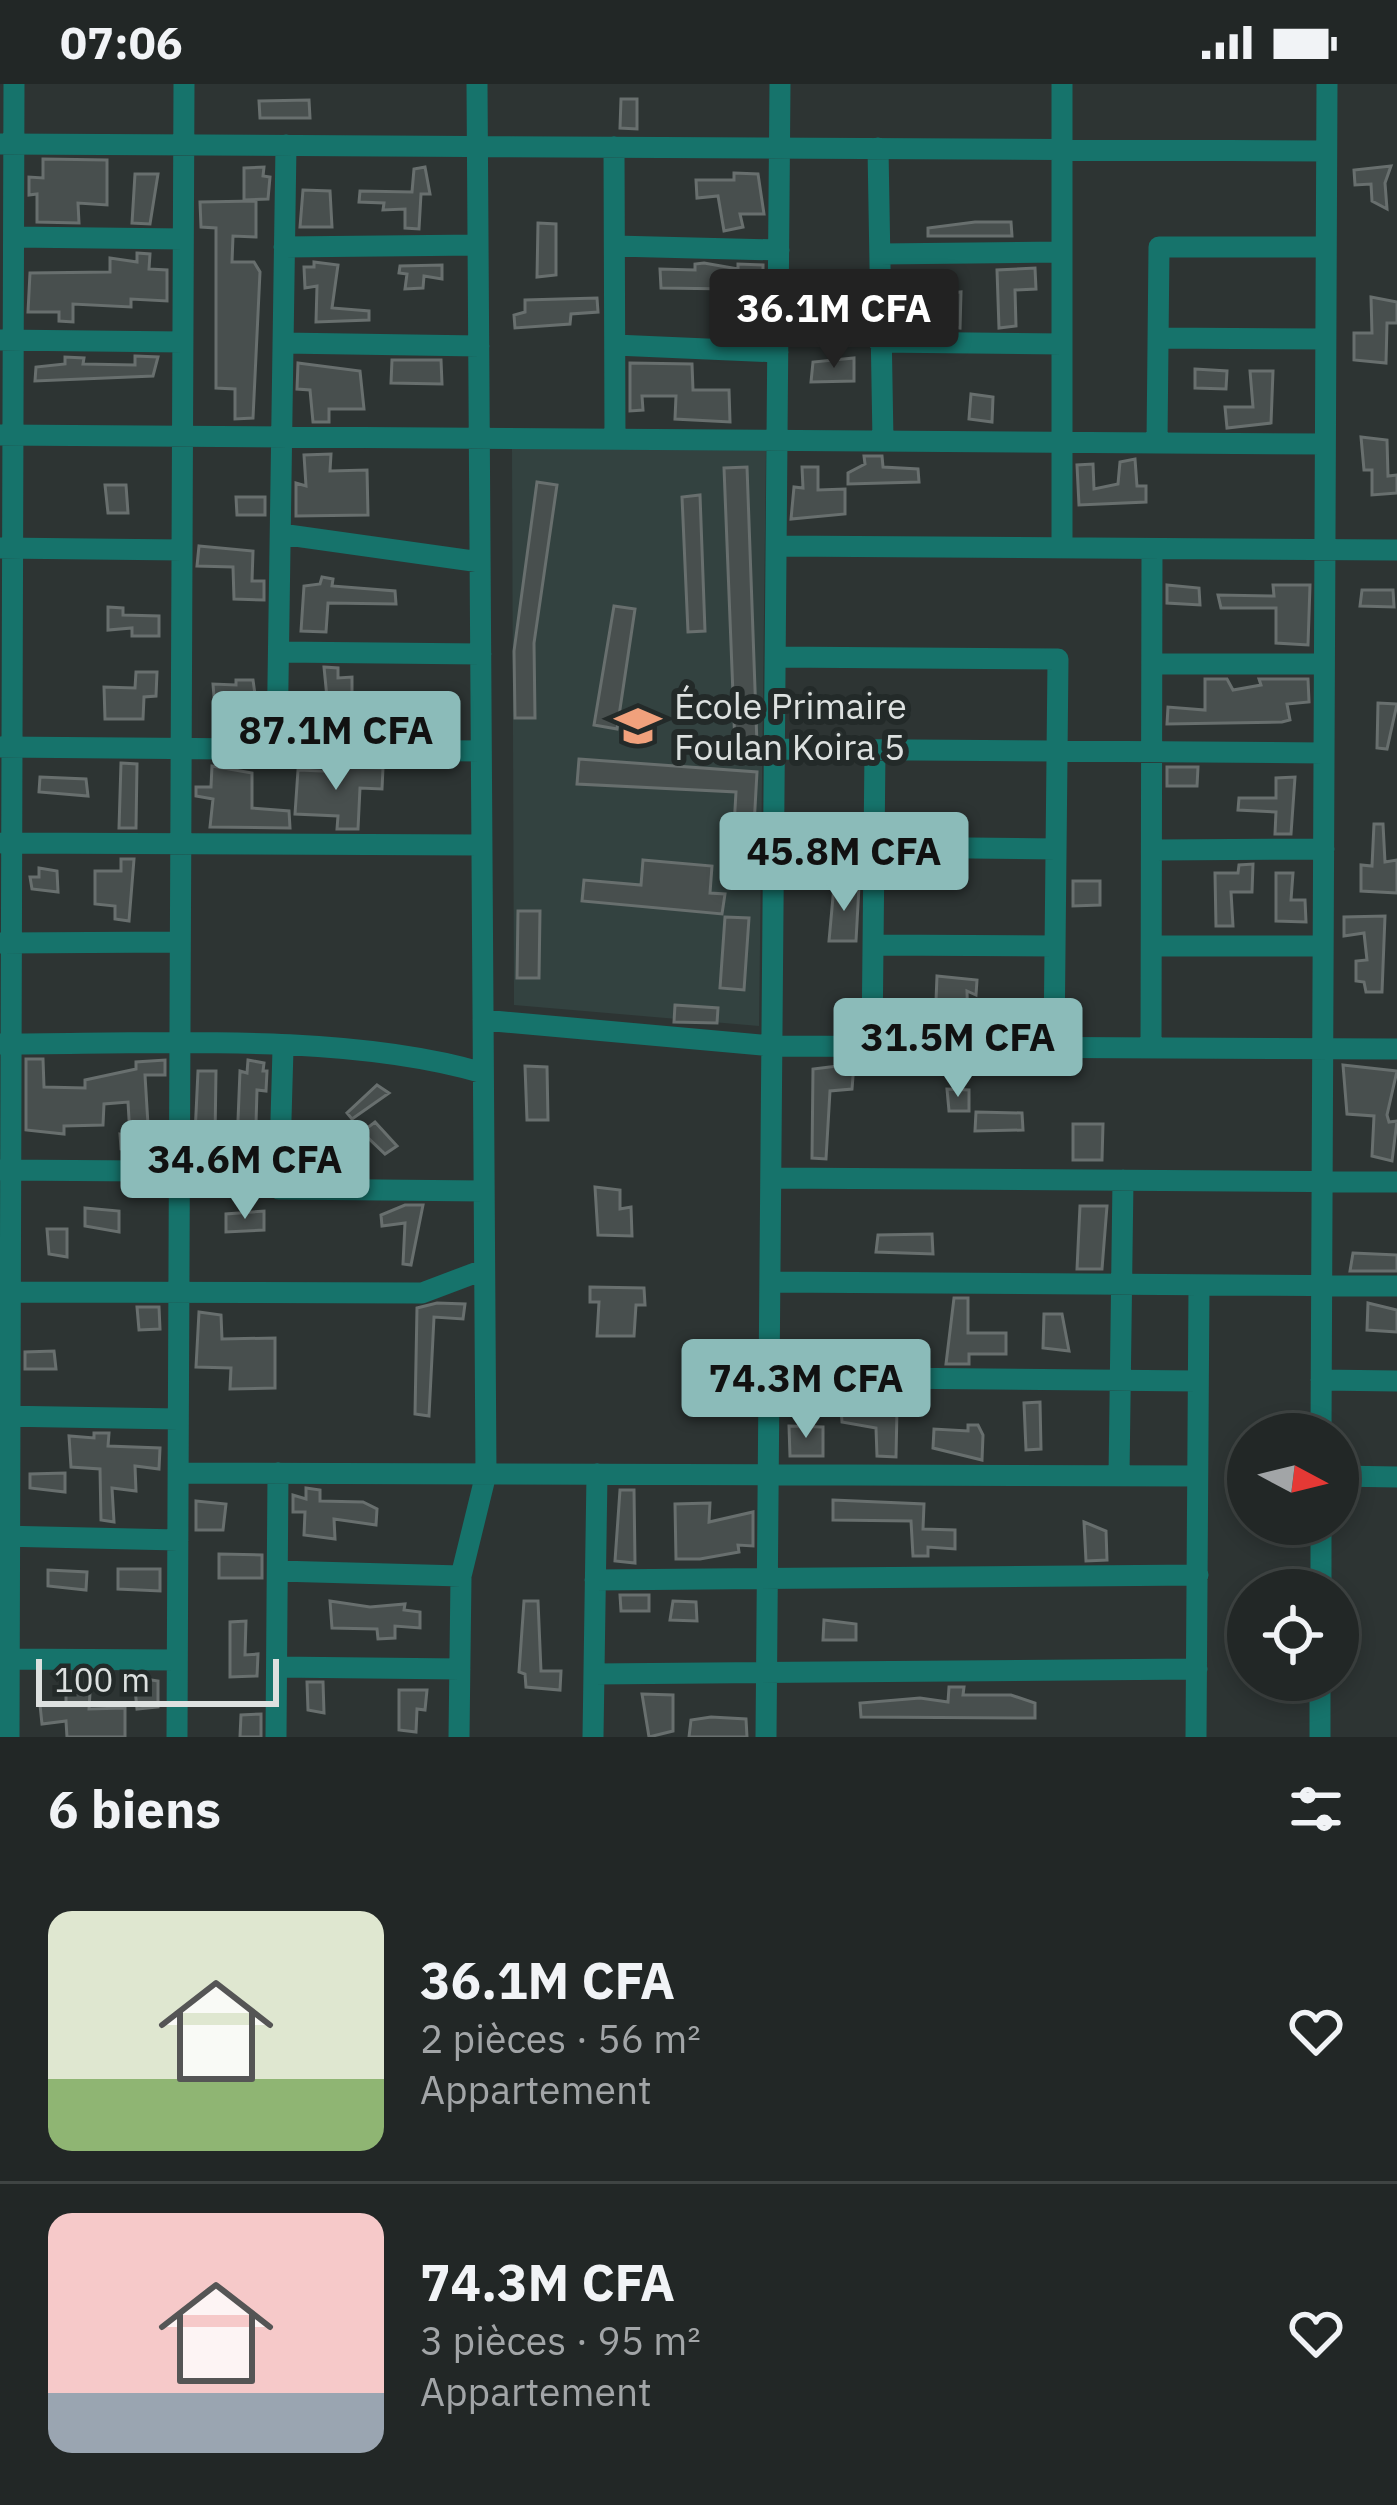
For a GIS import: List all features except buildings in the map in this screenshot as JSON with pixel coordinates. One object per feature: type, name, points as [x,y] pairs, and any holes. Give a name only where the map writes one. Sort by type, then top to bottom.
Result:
[{"type":"street","points":[[8,1737],[4,1659],[6,435],[14,237],[7,144],[14,84]]},
{"type":"street","points":[[177,1737],[184,84]]},
{"type":"street","points":[[459,1737],[461,1576],[486,1474],[477,84]]},
{"type":"street","points":[[766,1737],[781,84]]},
{"type":"street","points":[[1062,84],[1062,548]]},
{"type":"street","points":[[1321,1413],[1327,84]]},
{"type":"street","points":[[7,144],[1326,151]]},
{"type":"street","points":[[278,749],[286,146]]},
{"type":"street","points":[[614,147],[615,439]]},
{"type":"street","points":[[878,148],[883,441]]},
{"type":"street","points":[[14,237],[183,239]]},
{"type":"street","points":[[284,247],[478,245]]},
{"type":"street","points":[[614,246],[779,250]]},
{"type":"street","points":[[1156,443],[1159,247],[1325,248]]},
{"type":"street","points":[[880,254],[1062,252]]},
{"type":"street","points":[[1158,338],[1325,339]]},
{"type":"street","points":[[7,340],[183,342]]},
{"type":"street","points":[[879,342],[1062,344]]},
{"type":"street","points":[[283,343],[478,346]]},
{"type":"street","points":[[615,345],[778,352]]},
{"type":"street","points":[[6,435],[1325,445]]},
{"type":"street","points":[[281,534],[480,562]]},
{"type":"street","points":[[776,546],[1397,550]]},
{"type":"street","points":[[6,548],[182,550]]},
{"type":"street","points":[[1151,1048],[1152,549]]},
{"type":"street","points":[[280,652],[481,654]]},
{"type":"street","points":[[775,657],[1058,659],[1054,1047]]},
{"type":"street","points":[[1152,664],[1324,664]]},
{"type":"street","points":[[6,747],[481,751]]},
{"type":"street","points":[[775,749],[1324,753]]},
{"type":"street","points":[[872,1046],[875,750]]},
{"type":"street","points":[[6,843],[482,845]]},
{"type":"street","points":[[874,847],[1056,849]]},
{"type":"street","points":[[1153,850],[1324,849]]},
{"type":"street","points":[[6,943],[180,942]]},
{"type":"street","points":[[873,945],[1055,946]]},
{"type":"street","points":[[1154,946],[1323,946]]},
{"type":"street","points":[[483,1020],[772,1046],[1397,1049]]},
{"type":"street","points":[[5,1044],[180,1044],[402,1054],[483,1073]]},
{"type":"street","points":[[283,1048],[280,1189],[484,1191]]},
{"type":"street","points":[[5,1170],[280,1172]]},
{"type":"street","points":[[771,1178],[1397,1182]]},
{"type":"street","points":[[1119,1476],[1123,1180]]},
{"type":"street","points":[[5,1292],[422,1293],[483,1270]]},
{"type":"street","points":[[770,1282],[1397,1286]]},
{"type":"street","points":[[1196,1737],[1199,1285]]},
{"type":"street","points":[[769,1377],[1198,1381]]},
{"type":"street","points":[[1322,1380],[1397,1381]]},
{"type":"street","points":[[5,1416],[178,1419]]},
{"type":"street","points":[[178,1473],[1197,1476]]},
{"type":"street","points":[[276,1737],[278,1473]]},
{"type":"street","points":[[593,1737],[596,1474]]},
{"type":"street","points":[[1359,1476],[1397,1477]]},
{"type":"street","points":[[5,1536],[178,1540]]},
{"type":"street","points":[[278,1571],[461,1576]]},
{"type":"street","points":[[595,1580],[1198,1575]]},
{"type":"street","points":[[4,1659],[177,1660]]},
{"type":"street","points":[[277,1667],[460,1669]]},
{"type":"street","points":[[594,1674],[1196,1670]]},
{"type":"street","points":[[1320,1701],[1320,1737]]},
{"type":"shaded area","name":"École Primaire Foulan Koira 5","points":[[512,444],[766,448],[759,1026],[514,1005]]},
{"type":"place","name":"École Primaire Foulan Koira 5","points":[[638,726]]}]
